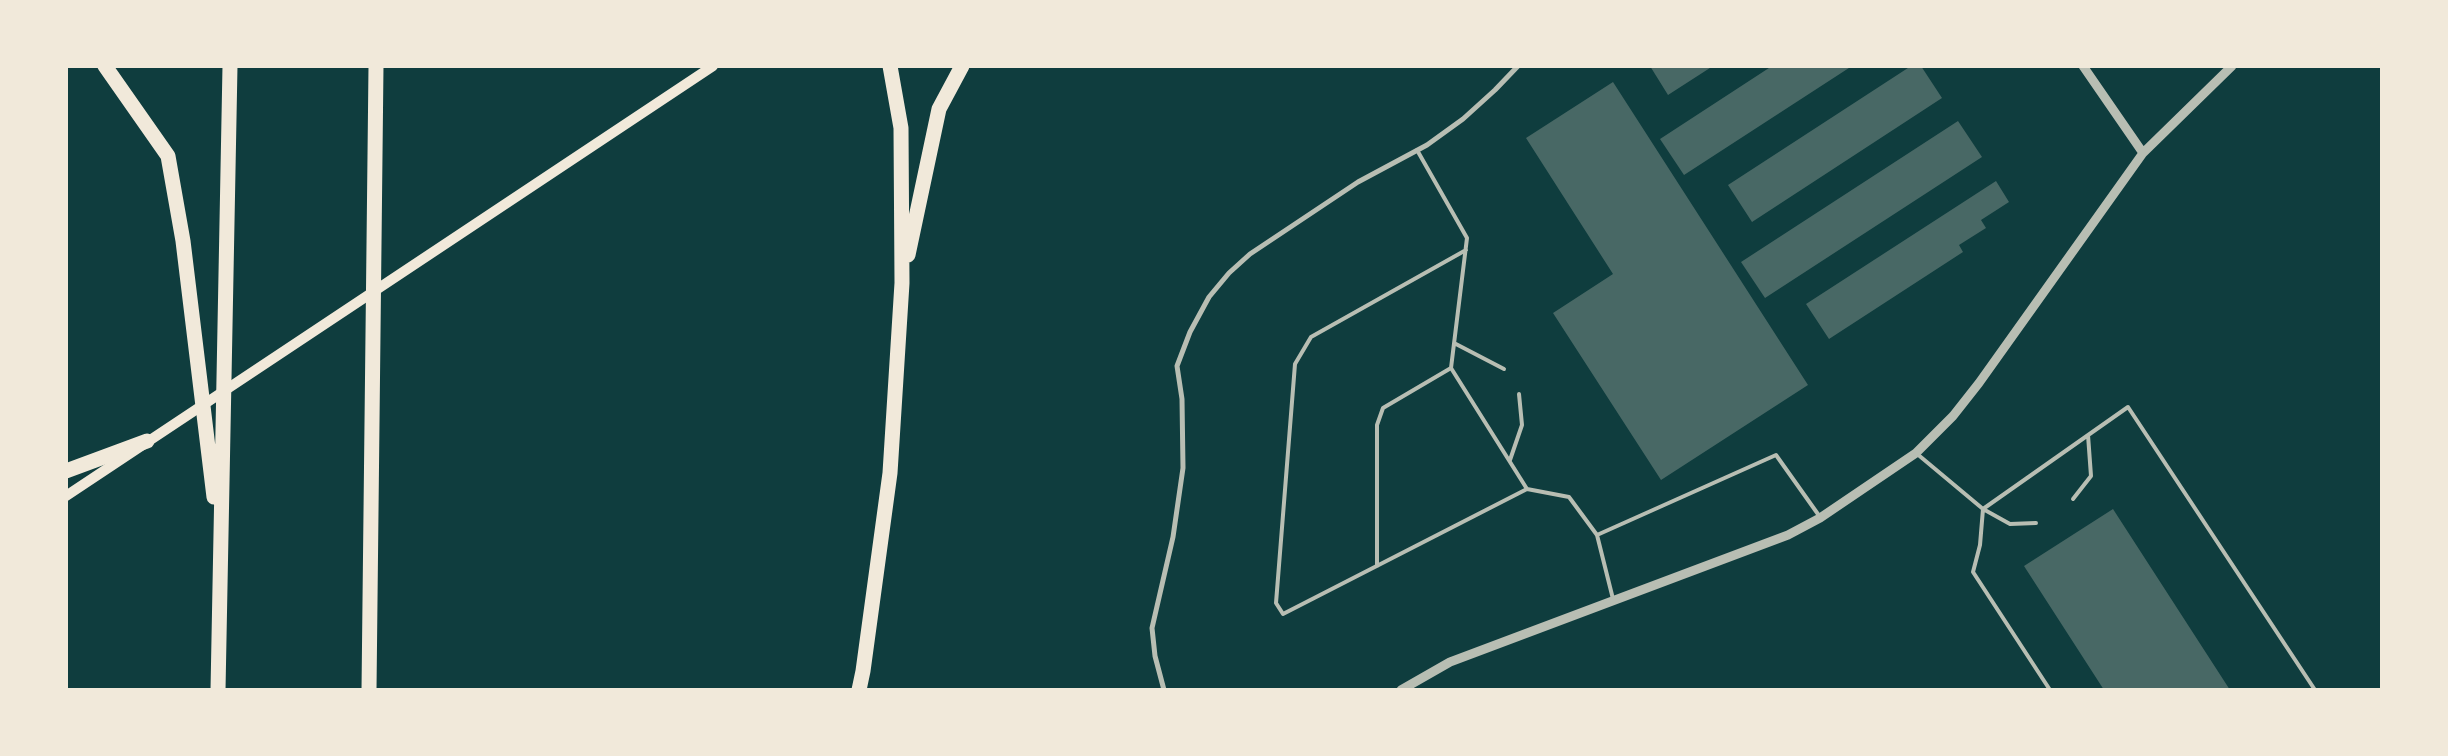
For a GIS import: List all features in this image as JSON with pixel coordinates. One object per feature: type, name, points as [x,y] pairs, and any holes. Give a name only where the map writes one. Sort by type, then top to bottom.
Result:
[{"type":"highway","points":[[105,66],[168,156],[183,241],[221,551]]},
{"type":"highway","points":[[218,690],[230,66]]},
{"type":"highway","points":[[369,690],[376,66]]},
{"type":"highway","points":[[858,690],[863,671],[890,473],[902,283],[901,128],[890,66]]},
{"type":"highway","points":[[902,283],[939,109],[962,66]]},
{"type":"highway","points":[[66,471],[148,441]]},
{"type":"main road","points":[[66,496],[713,66]]},
{"type":"street","points":[[1164,690],[1155,656],[1152,628],[1173,537],[1183,468],[1182,399],[1177,366],[1190,332],[1209,298],[1229,273],[1250,254],[1358,182],[1417,150],[1463,119],[1518,66]]},
{"type":"street","points":[[2083,66],[2143,153]]},
{"type":"street","points":[[1401,690],[1450,662],[1788,535],[1820,518],[1916,453],[1953,416],[1979,383],[2143,153],[2232,66]]},
{"type":"lane","points":[[1417,150],[1467,238],[1451,368],[1527,489]]},
{"type":"lane","points":[[1466,250],[1312,338],[1295,364],[1276,603],[1283,614],[1527,489],[1569,497],[1597,535],[1614,599]]},
{"type":"lane","points":[[1454,343],[1504,369]]},
{"type":"lane","points":[[1378,566],[1377,425],[1382,408],[1451,368]]},
{"type":"lane","points":[[1510,460],[1522,425],[1520,394]]},
{"type":"lane","points":[[1983,509],[2128,407],[2314,690]]},
{"type":"lane","points":[[2073,499],[2092,476],[2088,435]]},
{"type":"lane","points":[[1916,453],[1983,509],[2010,524],[2036,523]]},
{"type":"lane","points":[[1597,535],[1776,455],[1820,518]]},
{"type":"lane","points":[[1983,509],[1980,545],[1973,572],[2050,690]]},
{"type":"building","points":[[1650,66],[1713,66],[1668,95]]},
{"type":"building","points":[[1772,66],[1852,66],[1684,175],[1660,139]]},
{"type":"building","points":[[1911,66],[1921,66],[1942,98],[1752,222],[1728,185]]},
{"type":"building","points":[[1613,82],[1808,385],[1661,480],[1553,313],[1613,274],[1526,138]]},
{"type":"building","points":[[1958,121],[1982,157],[1765,298],[1741,262]]},
{"type":"building","points":[[1996,181],[2009,202],[1981,220],[1986,228],[1959,245],[1963,252],[1829,339],[1806,304]]},
{"type":"building","points":[[2113,509],[2230,690],[2104,690],[2024,566]]}]
